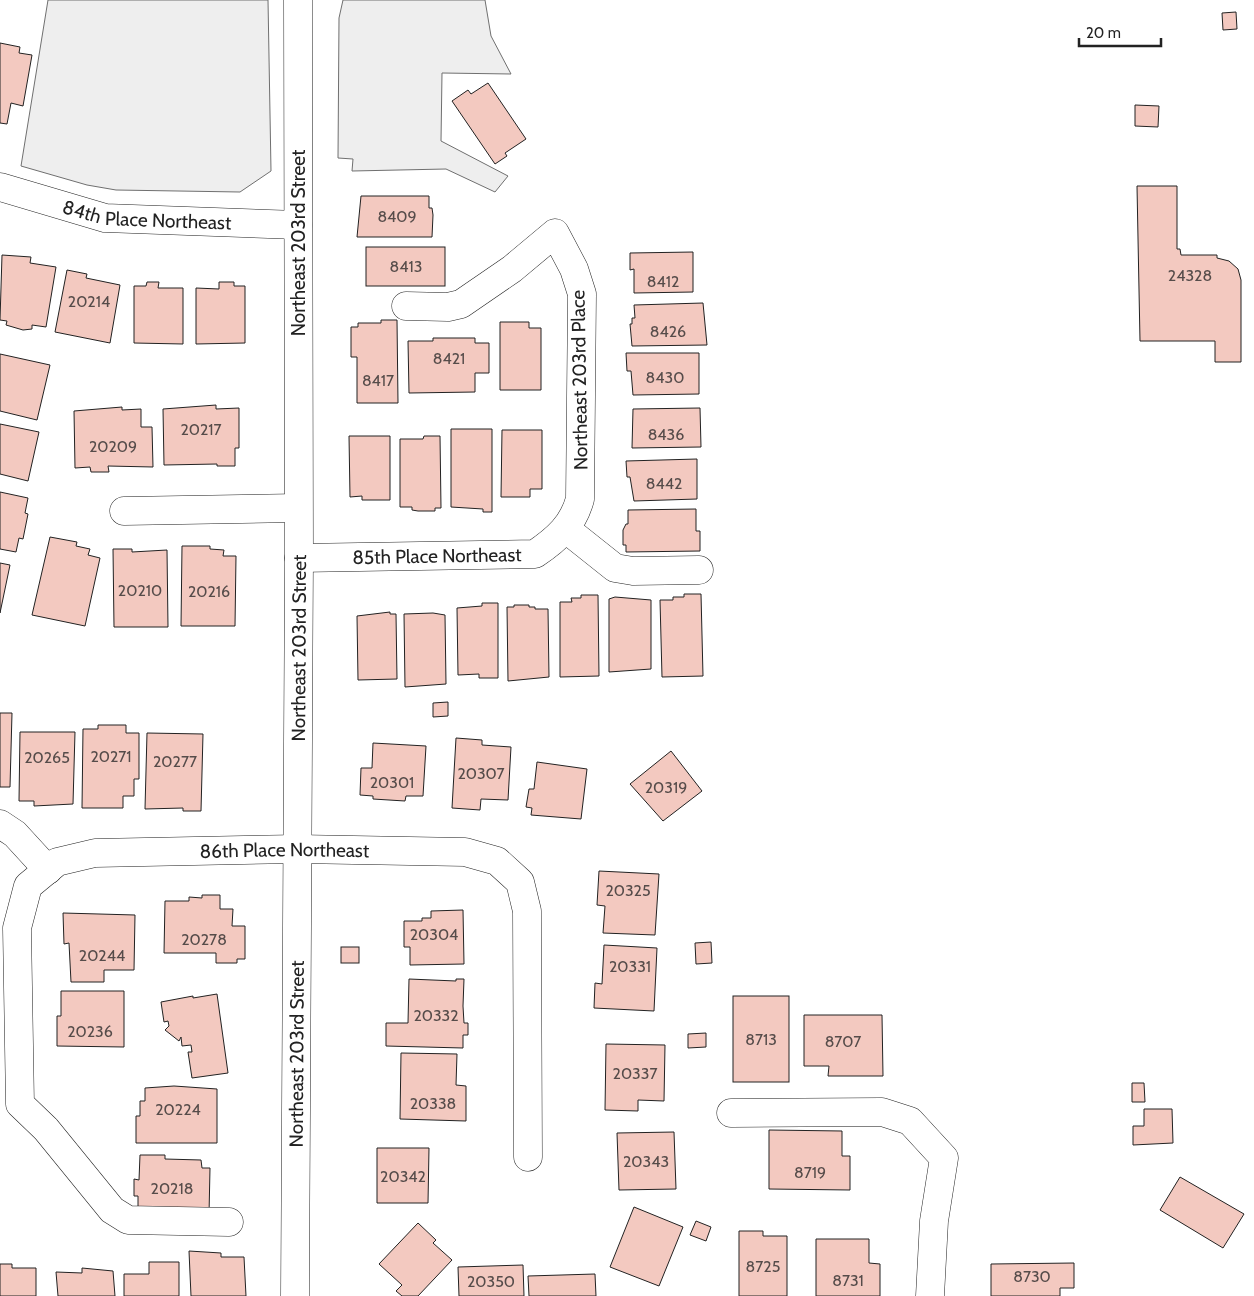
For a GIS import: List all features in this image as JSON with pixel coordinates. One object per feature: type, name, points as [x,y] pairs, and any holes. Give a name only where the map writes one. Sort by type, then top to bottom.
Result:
[{"type":"street","name":"Northeast 203rd Street","points":[[295,1296],[299,558],[298,0]]},
{"type":"street","name":"84th Place Northeast","points":[[0,187],[105,218],[298,225]]},
{"type":"street","name":"Northeast 203rd Place","points":[[406,306],[448,307],[461,304],[512,269],[555,233],[574,269],[582,294],[580,499],[576,514],[566,529]]},
{"type":"street","points":[[124,511],[298,508]]},
{"type":"street","points":[[566,529],[615,568],[633,571],[699,570]]},
{"type":"street","name":"85th Place Northeast","points":[[299,558],[526,555],[535,554],[566,529]]},
{"type":"street","points":[[0,824],[15,834],[48,870]]},
{"type":"street","name":"86th Place Northeast","points":[[229,1222],[128,1220],[112,1210],[46,1129],[20,1104],[17,928],[28,886],[57,862],[95,853],[298,849],[466,852],[498,861],[520,882],[527,910],[528,1157]]},
{"type":"street","points":[[731,1113],[882,1112],[910,1121],[944,1158],[934,1221],[930,1296]]},
{"type":"shaded area","points":[[48,0],[268,0],[271,171],[240,192],[116,190],[87,185],[21,166]]},
{"type":"shaded area","points":[[343,0],[485,0],[491,36],[511,74],[442,73],[441,141],[508,176],[495,192],[446,169],[352,171],[353,159],[338,158],[339,18]]},
{"type":"building","points":[[1236,12],[1237,29],[1223,30],[1222,13]]},
{"type":"building","points":[[0,43],[20,47],[19,53],[32,55],[23,106],[11,103],[7,124],[0,123]]},
{"type":"building","points":[[488,83],[526,139],[505,153],[507,156],[495,164],[452,101],[468,90],[471,94]]},
{"type":"building","points":[[1135,105],[1159,106],[1158,127],[1135,126]]},
{"type":"building","points":[[1137,186],[1177,186],[1177,249],[1180,249],[1181,255],[1217,255],[1217,258],[1229,261],[1238,269],[1241,280],[1241,362],[1215,362],[1215,341],[1140,341]]},
{"type":"building","points":[[361,196],[429,196],[429,208],[432,208],[433,215],[432,237],[357,237]]},
{"type":"building","points":[[366,247],[445,247],[445,286],[366,286]]},
{"type":"building","points":[[693,252],[693,292],[634,293],[634,269],[630,270],[630,253]]},
{"type":"building","points":[[2,255],[31,257],[30,263],[56,267],[46,327],[32,325],[32,329],[23,330],[6,325],[7,321],[0,320]]},
{"type":"building","points":[[67,270],[87,274],[86,278],[120,285],[110,343],[55,332]]},
{"type":"building","points":[[147,282],[159,282],[158,288],[183,288],[183,344],[134,343],[134,286],[146,286]]},
{"type":"building","points":[[219,282],[234,282],[234,286],[245,286],[245,343],[196,344],[196,288],[219,289]]},
{"type":"building","points":[[703,303],[707,345],[632,346],[630,324],[632,324],[632,318],[635,318],[634,305]]},
{"type":"building","points":[[381,320],[397,320],[398,403],[357,403],[357,357],[351,357],[351,327],[358,327],[358,323],[381,323]]},
{"type":"building","points":[[500,322],[529,322],[529,328],[541,328],[541,390],[500,390]]},
{"type":"building","points":[[433,338],[475,338],[475,343],[489,343],[489,373],[475,373],[475,392],[409,393],[408,341],[433,341]]},
{"type":"building","points":[[626,353],[699,353],[699,394],[633,395],[631,371],[627,371]]},
{"type":"building","points":[[0,354],[50,365],[37,420],[0,411]]},
{"type":"building","points":[[216,405],[216,409],[239,408],[239,448],[235,448],[235,466],[217,466],[217,464],[164,465],[163,409]]},
{"type":"building","points":[[122,407],[122,410],[141,409],[141,427],[152,427],[153,467],[108,466],[109,472],[91,472],[90,467],[75,468],[74,411]]},
{"type":"building","points":[[700,408],[701,447],[632,448],[633,409]]},
{"type":"building","points":[[0,424],[39,432],[28,481],[0,474]]},
{"type":"building","points":[[451,429],[492,429],[492,512],[483,512],[483,509],[451,507]]},
{"type":"building","points":[[502,430],[542,430],[542,489],[530,489],[530,497],[501,497]]},
{"type":"building","points":[[349,436],[390,436],[390,500],[362,500],[362,496],[350,497]]},
{"type":"building","points":[[424,436],[440,436],[441,508],[435,508],[435,511],[418,511],[412,510],[412,507],[400,507],[400,439],[423,439]]},
{"type":"building","points":[[697,459],[697,499],[634,501],[630,477],[627,477],[626,461]]},
{"type":"building","points":[[0,492],[28,498],[25,513],[28,514],[23,539],[19,538],[16,552],[0,549]]},
{"type":"building","points":[[696,509],[696,531],[700,531],[700,551],[626,552],[626,545],[623,545],[623,530],[626,524],[628,524],[628,510]]},
{"type":"building","points":[[50,537],[77,542],[76,546],[90,549],[88,555],[100,558],[85,626],[32,615]]},
{"type":"building","points":[[182,546],[210,546],[210,549],[224,550],[223,556],[236,556],[235,626],[181,626]]},
{"type":"building","points":[[113,549],[132,549],[132,552],[167,550],[168,627],[114,627]]},
{"type":"building","points":[[0,563],[10,565],[0,613]]},
{"type":"building","points":[[684,594],[701,594],[703,676],[662,677],[660,600],[673,600],[673,597],[684,597]]},
{"type":"building","points":[[581,595],[598,595],[599,676],[560,677],[560,602],[572,602],[571,598],[581,598]]},
{"type":"building","points":[[615,597],[651,600],[651,669],[609,672],[609,599]]},
{"type":"building","points":[[482,603],[498,603],[498,678],[479,678],[479,674],[458,675],[457,608],[482,606]]},
{"type":"building","points":[[514,605],[529,605],[529,607],[535,607],[535,609],[548,609],[549,677],[508,681],[507,607],[514,607]]},
{"type":"building","points":[[390,612],[390,614],[396,614],[397,679],[358,680],[357,616]]},
{"type":"building","points":[[433,613],[445,615],[446,684],[405,687],[404,614]]},
{"type":"building","points":[[448,702],[448,716],[433,717],[433,703]]},
{"type":"building","points":[[0,713],[12,713],[10,787],[0,787]]},
{"type":"building","points":[[98,725],[126,725],[126,733],[139,733],[139,779],[134,779],[134,796],[123,796],[123,808],[82,808],[83,729],[98,729]]},
{"type":"building","points":[[20,732],[75,732],[73,804],[34,806],[34,801],[19,801]]},
{"type":"building","points":[[147,733],[203,734],[201,811],[183,811],[183,808],[145,809]]},
{"type":"building","points":[[456,738],[482,740],[482,745],[511,747],[508,800],[481,799],[480,810],[452,808]]},
{"type":"building","points":[[373,743],[426,746],[423,796],[406,796],[405,801],[373,799],[373,796],[360,795],[361,768],[372,768]]},
{"type":"building","points":[[671,751],[702,791],[663,821],[630,784]]},
{"type":"building","points":[[537,762],[587,769],[581,819],[531,815],[532,808],[526,807],[529,789],[534,789]]},
{"type":"building","points":[[599,871],[659,874],[655,935],[603,933],[605,906],[597,905]]},
{"type":"building","points":[[202,895],[220,895],[220,909],[233,909],[232,926],[245,926],[245,959],[237,959],[237,963],[216,963],[216,953],[164,953],[165,901],[189,901],[189,897],[202,898]]},
{"type":"building","points":[[463,910],[464,964],[410,965],[410,947],[404,947],[404,921],[422,921],[422,918],[431,918],[431,911]]},
{"type":"building","points":[[63,913],[135,915],[134,970],[104,970],[104,982],[71,982],[69,943],[64,944]]},
{"type":"building","points":[[711,942],[712,963],[696,964],[695,943]]},
{"type":"building","points":[[604,945],[657,948],[654,1011],[594,1008],[595,983],[602,984]]},
{"type":"building","points":[[341,947],[359,947],[359,963],[341,963]]},
{"type":"building","points":[[409,979],[456,981],[456,979],[464,979],[464,1023],[468,1023],[468,1035],[463,1035],[463,1048],[386,1046],[386,1023],[408,1023]]},
{"type":"building","points":[[61,991],[124,991],[124,1047],[57,1046],[57,1016],[61,1016]]},
{"type":"building","points":[[217,994],[228,1073],[192,1078],[188,1052],[192,1052],[191,1045],[182,1046],[181,1037],[179,1041],[165,1030],[169,1026],[168,1021],[164,1022],[161,1002]]},
{"type":"building","points":[[733,996],[789,996],[789,1082],[733,1082]]},
{"type":"building","points":[[804,1015],[882,1015],[883,1076],[828,1076],[829,1066],[804,1066]]},
{"type":"building","points":[[706,1033],[706,1047],[688,1048],[688,1034]]},
{"type":"building","points":[[606,1044],[665,1045],[664,1101],[638,1100],[638,1111],[605,1110]]},
{"type":"building","points":[[401,1053],[457,1054],[456,1085],[466,1086],[466,1121],[400,1119]]},
{"type":"building","points":[[1132,1083],[1144,1083],[1145,1102],[1132,1102]]},
{"type":"building","points":[[174,1086],[217,1089],[217,1143],[136,1143],[136,1116],[140,1116],[140,1101],[145,1101],[145,1088]]},
{"type":"building","points":[[1144,1109],[1172,1109],[1173,1143],[1133,1145],[1133,1126],[1144,1126]]},
{"type":"building","points":[[769,1130],[842,1131],[842,1156],[850,1156],[850,1190],[769,1189]]},
{"type":"building","points":[[674,1132],[676,1189],[619,1190],[617,1133]]},
{"type":"building","points":[[377,1148],[429,1148],[428,1203],[377,1203]]},
{"type":"building","points":[[140,1155],[165,1155],[165,1159],[201,1160],[202,1168],[210,1168],[209,1215],[138,1211],[138,1196],[134,1196],[134,1179],[139,1180]]},
{"type":"building","points":[[1180,1177],[1244,1214],[1223,1248],[1160,1210]]},
{"type":"building","points":[[634,1207],[683,1227],[659,1286],[610,1267]]},
{"type":"building","points":[[696,1221],[711,1227],[706,1241],[690,1235]]},
{"type":"building","points":[[418,1223],[436,1240],[433,1243],[452,1260],[418,1296],[402,1296],[396,1291],[402,1285],[379,1264]]},
{"type":"building","points":[[739,1231],[763,1231],[763,1236],[787,1236],[787,1296],[739,1296]]},
{"type":"building","points":[[816,1239],[869,1239],[869,1263],[880,1264],[880,1296],[816,1296]]},
{"type":"building","points":[[189,1251],[221,1253],[221,1257],[244,1257],[246,1296],[191,1296]]},
{"type":"building","points":[[149,1262],[179,1262],[179,1296],[124,1296],[124,1274],[149,1274]]},
{"type":"building","points":[[1074,1263],[1074,1288],[1060,1288],[1060,1296],[991,1296],[991,1264]]},
{"type":"building","points":[[0,1264],[12,1264],[12,1268],[36,1268],[36,1296],[0,1296]]},
{"type":"building","points":[[523,1265],[524,1296],[459,1296],[458,1267]]},
{"type":"building","points":[[82,1268],[113,1271],[115,1296],[58,1296],[56,1272],[82,1273]]},
{"type":"building","points":[[595,1274],[596,1296],[529,1296],[528,1276]]}]
